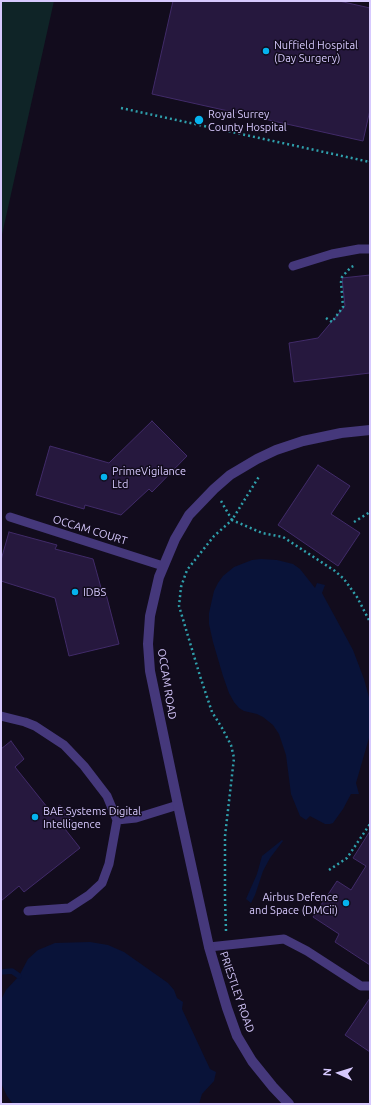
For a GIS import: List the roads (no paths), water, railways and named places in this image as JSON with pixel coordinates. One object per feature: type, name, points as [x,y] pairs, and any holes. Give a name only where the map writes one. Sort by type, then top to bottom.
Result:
[{"type":"street","name":"OCCAM ROAD","points":[[209,947],[150,671],[148,644],[154,597],[163,566],[175,540],[190,515],[214,489],[230,476],[256,459],[303,441],[341,433],[370,430]]},
{"type":"street","name":"PRIESTLEY ROAD","points":[[209,947],[237,1036],[252,1062],[272,1087],[289,1104]]},
{"type":"lane","points":[[293,266],[332,254],[359,249],[370,249]]},
{"type":"lane","name":"OCCAM COURT","points":[[10,517],[163,566]]},
{"type":"lane","points":[[1,716],[35,726],[64,745],[84,766],[107,796],[117,820],[109,864],[102,883],[89,895],[69,908],[28,911]]},
{"type":"lane","points":[[117,820],[136,818],[178,805]]},
{"type":"lane","name":"PRIESTLEY ROAD","points":[[209,947],[284,939],[307,951],[361,986],[370,986]]},
{"type":"water","points":[[252,560],[277,560],[293,564],[300,569],[315,588],[317,583],[325,585],[322,593],[353,650],[364,679],[370,701],[369,738],[356,783],[359,794],[351,794],[343,809],[333,823],[330,824],[325,824],[310,816],[306,820],[300,816],[291,794],[286,755],[279,734],[273,725],[263,717],[244,711],[234,702],[223,676],[213,642],[209,624],[209,613],[214,591],[218,583],[223,576],[234,567]]},
{"type":"water","points":[[282,840],[283,841],[270,858],[263,871],[251,903],[246,899],[257,874],[262,856]]},
{"type":"water","points":[[90,942],[108,945],[124,952],[168,983],[174,990],[177,998],[183,1002],[182,1009],[210,1069],[216,1072],[214,1081],[202,1094],[199,1104],[13,1104],[7,1096],[1,1083],[1,1000],[6,990],[19,976],[28,959],[38,950],[55,943]]},
{"type":"waterway","points":[[1,972],[12,971],[19,976]]},
{"type":"place","name":"Nuffield Hospital (Day Surgery)","points":[[266,51]]},
{"type":"place","name":"Royal Surrey County Hospital","points":[[199,120]]},
{"type":"place","name":"PrimeVigilance Ltd","points":[[104,477]]},
{"type":"place","name":"IDBS","points":[[75,592]]},
{"type":"place","name":"BAE Systems Digital Intelligence","points":[[35,817]]},
{"type":"place","name":"Airbus Defence and Space (DMCii)","points":[[346,903]]}]
